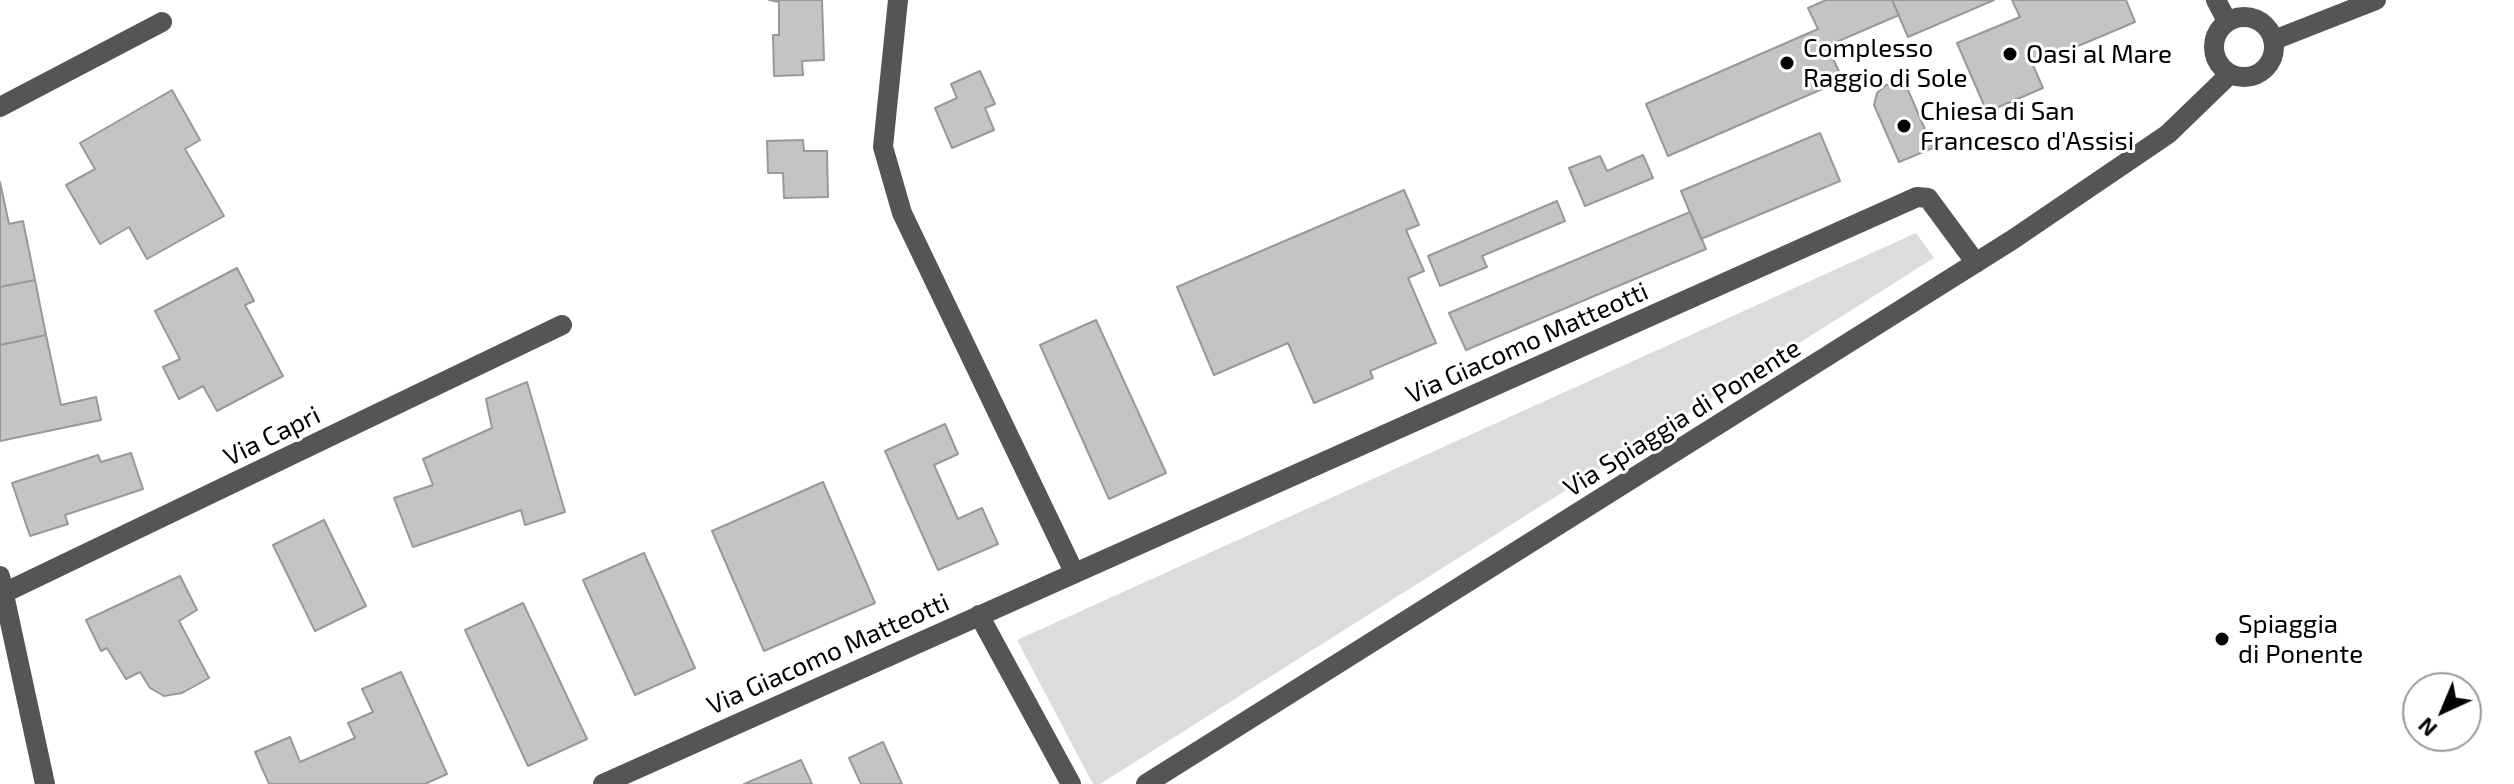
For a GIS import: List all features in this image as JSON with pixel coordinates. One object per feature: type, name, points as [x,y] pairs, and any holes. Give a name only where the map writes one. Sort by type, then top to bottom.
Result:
[{"type":"street","points":[[898,0],[883,147],[902,213],[1074,572]]},
{"type":"street","points":[[2216,0],[2227,21]]},
{"type":"street","points":[[2274,40],[2376,0]]},
{"type":"street","points":[[2241,16],[2256,19],[2268,27],[2274,40],[2273,58],[2263,72],[2246,78],[2229,75],[2217,63],[2213,48],[2217,33],[2227,21],[2241,16]]},
{"type":"street","points":[[0,107],[162,22]]},
{"type":"street","name":"Via Spiaggia di Ponente","points":[[1146,784],[1976,263],[2168,134],[2229,75]]},
{"type":"street","name":"Via Giacomo Matteotti","points":[[603,784],[1917,197],[1928,198],[1938,209],[1976,263]]},
{"type":"street","name":"Via Capri","points":[[45,784],[2,585],[562,325]]},
{"type":"street","points":[[979,615],[1071,784]]},
{"type":"shaded area","points":[[1916,233],[1934,258],[1100,784],[1093,784],[1017,640]]},
{"type":"building","points":[[769,0],[822,0],[824,60],[802,61],[803,75],[774,76],[773,35],[779,35],[779,2]]},
{"type":"building","name":"Complesso Raggio di Sole","points":[[1826,0],[1892,0],[1899,15],[1827,46],[1843,80],[1668,156],[1646,104],[1818,29],[1808,8]]},
{"type":"building","points":[[1892,0],[1994,0],[1908,37]]},
{"type":"building","name":"Oasi al Mare","points":[[2012,0],[2126,0],[2135,22],[2033,65],[2043,88],[1987,112],[1957,43],[2020,17]]},
{"type":"building","points":[[980,71],[995,104],[985,108],[994,130],[952,148],[935,108],[957,98],[951,84]]},
{"type":"building","name":"Chiesa di San Francesco d'Assisi","points":[[1898,84],[1908,90],[1933,148],[1899,162],[1874,105],[1877,93],[1886,85]]},
{"type":"building","points":[[172,90],[200,140],[185,149],[224,216],[147,259],[129,227],[100,244],[66,185],[95,169],[80,143]]},
{"type":"building","points":[[1820,133],[1840,181],[1701,239],[1681,191]]},
{"type":"building","points":[[803,140],[804,151],[827,151],[828,197],[784,198],[783,173],[768,173],[767,141]]},
{"type":"building","points":[[1643,155],[1653,178],[1585,206],[1569,168],[1600,156],[1607,171]]},
{"type":"building","points":[[0,182],[9,224],[23,221],[35,280],[0,287]]},
{"type":"building","points":[[1404,190],[1419,225],[1406,230],[1424,271],[1408,278],[1436,343],[1370,371],[1373,378],[1314,403],[1288,343],[1214,375],[1177,287]]},
{"type":"building","points":[[1557,201],[1565,221],[1482,256],[1487,267],[1440,286],[1428,256]]},
{"type":"building","points":[[1690,212],[1706,249],[1466,350],[1449,313]]},
{"type":"building","points":[[237,268],[254,301],[245,305],[283,376],[217,411],[203,386],[179,399],[163,367],[180,359],[155,311]]},
{"type":"building","points":[[35,280],[46,335],[0,345],[0,287]]},
{"type":"building","points":[[1096,320],[1166,473],[1109,499],[1040,345]]},
{"type":"building","points":[[46,335],[61,405],[96,397],[101,420],[0,441],[0,345]]},
{"type":"building","points":[[527,382],[565,512],[525,525],[521,510],[413,547],[394,498],[433,485],[423,459],[492,428],[486,399]]},
{"type":"building","points":[[945,424],[958,454],[934,465],[958,519],[982,508],[998,544],[938,570],[885,451]]},
{"type":"building","points":[[131,453],[143,489],[65,515],[68,524],[30,536],[12,483],[98,455],[101,462]]},
{"type":"building","points":[[823,482],[875,603],[764,651],[712,531]]},
{"type":"building","points":[[324,520],[366,606],[315,631],[273,545]]},
{"type":"building","points":[[644,553],[695,668],[635,695],[583,580]]},
{"type":"building","points":[[180,576],[197,610],[179,621],[209,678],[182,693],[164,696],[150,688],[140,672],[126,679],[107,648],[101,651],[86,620]]},
{"type":"building","points":[[523,603],[587,739],[528,766],[465,630]]},
{"type":"building","points":[[401,672],[447,774],[425,784],[269,784],[255,752],[290,737],[300,762],[355,738],[348,723],[373,712],[362,689]]},
{"type":"building","points":[[883,742],[902,784],[861,784],[849,758]]},
{"type":"building","points":[[801,760],[812,784],[744,784]]},
{"type":"place","name":"Oasi al Mare","points":[[2010,54]]},
{"type":"place","name":"Complesso Raggio di Sole","points":[[1787,63]]},
{"type":"place","name":"Chiesa di San Francesco d'Assisi","points":[[1904,126]]},
{"type":"place","name":"Spiaggia di Ponente","points":[[2222,639]]}]
